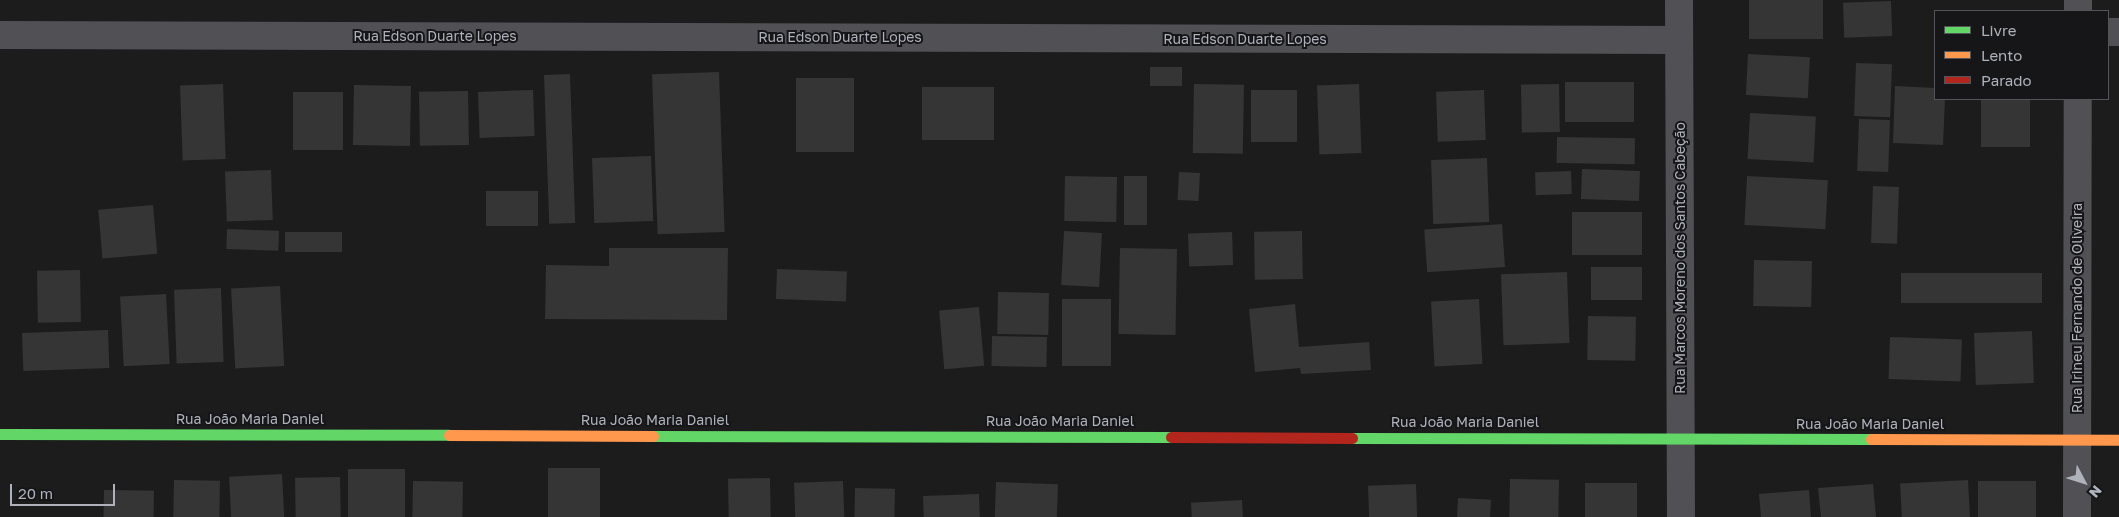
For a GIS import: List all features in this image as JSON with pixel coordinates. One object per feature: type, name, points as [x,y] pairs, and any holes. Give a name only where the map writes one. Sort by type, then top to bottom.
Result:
[{"type":"street","name":"Rua Marcos Moreno dos Santos Cabeção","points":[[1679,0],[1681,517]]},
{"type":"street","name":"Rua Edson Duarte Lopes","points":[[0,35],[1679,40]]},
{"type":"street","name":"Rua Irineu Fernando de Oliveira","points":[[2077,517],[2078,100]]},
{"type":"street","name":"Rua João Maria Daniel","points":[[0,434],[1681,437],[2119,440]]},
{"type":"building","points":[[1749,0],[1823,0],[1823,39],[1749,39]]},
{"type":"building","points":[[1891,1],[1892,36],[1844,38],[1843,3]]},
{"type":"building","points":[[1748,54],[1810,57],[1808,98],[1746,95]]},
{"type":"building","points":[[1856,63],[1892,64],[1890,117],[1854,116]]},
{"type":"building","points":[[1150,67],[1182,67],[1182,86],[1150,86]]},
{"type":"building","points":[[719,72],[725,232],[658,234],[652,74]]},
{"type":"building","points":[[570,74],[575,223],[549,224],[544,75]]},
{"type":"building","points":[[796,78],[854,78],[854,152],[796,152]]},
{"type":"building","points":[[1565,82],[1634,82],[1634,122],[1565,122]]},
{"type":"building","points":[[223,84],[226,159],[183,160],[180,86]]},
{"type":"building","points":[[1194,84],[1244,85],[1243,154],[1193,153]]},
{"type":"building","points":[[1359,84],[1361,153],[1319,154],[1317,85]]},
{"type":"building","points":[[1559,84],[1560,132],[1522,133],[1521,85]]},
{"type":"building","points":[[354,85],[411,86],[410,146],[353,145]]},
{"type":"building","points":[[1895,86],[1934,88],[1934,100],[1945,100],[1943,145],[1893,143]]},
{"type":"building","points":[[922,87],[994,87],[994,140],[922,140]]},
{"type":"building","points":[[533,90],[535,136],[480,138],[478,92]]},
{"type":"building","points":[[1251,90],[1297,90],[1297,142],[1251,142]]},
{"type":"building","points":[[1484,90],[1486,140],[1438,142],[1436,92]]},
{"type":"building","points":[[468,91],[469,145],[420,146],[419,92]]},
{"type":"building","points":[[293,92],[343,92],[343,150],[293,150]]},
{"type":"building","points":[[1981,100],[2030,100],[2030,147],[1981,147]]},
{"type":"building","points":[[1750,113],[1816,116],[1814,162],[1748,159]]},
{"type":"building","points":[[1859,119],[1890,120],[1888,172],[1857,171]]},
{"type":"building","points":[[1557,137],[1635,138],[1635,164],[1557,163]]},
{"type":"building","points":[[651,156],[653,221],[594,223],[592,158]]},
{"type":"building","points":[[1487,158],[1489,222],[1433,224],[1431,160]]},
{"type":"building","points":[[1582,169],[1640,171],[1639,201],[1581,199]]},
{"type":"building","points":[[271,170],[273,220],[227,222],[225,172]]},
{"type":"building","points":[[1571,171],[1572,194],[1536,195],[1535,172]]},
{"type":"building","points":[[1179,172],[1200,173],[1199,201],[1178,200]]},
{"type":"building","points":[[1065,176],[1117,177],[1116,222],[1064,221]]},
{"type":"building","points":[[1124,176],[1147,176],[1147,225],[1124,225]]},
{"type":"building","points":[[1747,176],[1828,180],[1825,229],[1744,225]]},
{"type":"building","points":[[1873,186],[1899,187],[1897,244],[1871,243]]},
{"type":"building","points":[[486,191],[538,191],[538,226],[486,226]]},
{"type":"building","points":[[153,205],[157,254],[102,259],[98,210]]},
{"type":"building","points":[[1572,212],[1642,212],[1642,255],[1572,255]]},
{"type":"building","points":[[1502,224],[1505,267],[1427,272],[1424,229]]},
{"type":"building","points":[[227,229],[279,231],[278,251],[226,249]]},
{"type":"building","points":[[1064,231],[1102,233],[1099,287],[1061,285]]},
{"type":"building","points":[[1302,231],[1303,279],[1255,280],[1254,232]]},
{"type":"building","points":[[285,232],[342,232],[342,252],[285,252]]},
{"type":"building","points":[[1232,232],[1233,265],[1189,267],[1188,234]]},
{"type":"building","points":[[609,248],[728,248],[727,320],[545,319],[546,265],[609,266]]},
{"type":"building","points":[[1120,248],[1177,249],[1175,335],[1118,334]]},
{"type":"building","points":[[1754,260],[1812,261],[1811,307],[1753,306]]},
{"type":"building","points":[[1591,267],[1642,267],[1642,300],[1591,300]]},
{"type":"building","points":[[777,269],[847,271],[846,301],[776,299]]},
{"type":"building","points":[[80,270],[81,322],[38,323],[37,271]]},
{"type":"building","points":[[1567,272],[1569,343],[1504,345],[1501,274]]},
{"type":"building","points":[[1901,273],[2042,273],[2042,303],[1901,303]]},
{"type":"building","points":[[280,286],[284,366],[235,368],[231,289]]},
{"type":"building","points":[[221,288],[224,362],[177,364],[174,290]]},
{"type":"building","points":[[998,292],[1049,293],[1048,335],[997,334]]},
{"type":"building","points":[[166,294],[170,364],[124,366],[120,296]]},
{"type":"building","points":[[1062,299],[1111,299],[1111,366],[1062,366]]},
{"type":"building","points":[[1479,299],[1482,364],[1434,366],[1431,302]]},
{"type":"building","points":[[1295,304],[1299,347],[1369,342],[1371,370],[1301,374],[1300,368],[1255,372],[1249,309]]},
{"type":"building","points":[[979,307],[984,366],[944,369],[939,310]]},
{"type":"building","points":[[1588,316],[1636,317],[1635,361],[1587,360]]},
{"type":"building","points":[[108,330],[109,368],[23,371],[22,333]]},
{"type":"building","points":[[2032,331],[2034,383],[1976,385],[1974,333]]},
{"type":"building","points":[[992,336],[1047,337],[1046,367],[991,366]]},
{"type":"building","points":[[1890,337],[1962,340],[1960,381],[1889,379]]},
{"type":"building","points":[[548,468],[600,468],[600,517],[548,517]]},
{"type":"building","points":[[348,469],[405,469],[405,517],[348,517]]},
{"type":"building","points":[[282,474],[284,517],[231,517],[229,477]]},
{"type":"building","points":[[340,477],[341,517],[296,517],[295,478]]},
{"type":"building","points":[[770,478],[771,517],[729,517],[728,479]]},
{"type":"building","points":[[1510,479],[1559,480],[1558,517],[1509,517]]},
{"type":"building","points":[[174,480],[220,481],[219,517],[173,517]]},
{"type":"building","points":[[1968,480],[1970,517],[1902,517],[1900,484]]},
{"type":"building","points":[[413,481],[463,482],[462,517],[412,517]]},
{"type":"building","points":[[843,481],[844,517],[795,517],[794,483]]},
{"type":"building","points":[[1978,481],[2036,481],[2036,517],[1978,517]]},
{"type":"building","points":[[996,482],[1058,484],[1057,517],[995,517]]},
{"type":"building","points":[[1585,483],[1637,483],[1637,517],[1585,517]]},
{"type":"building","points":[[1416,484],[1417,517],[1369,517],[1368,486]]},
{"type":"building","points":[[1873,484],[1876,517],[1821,517],[1818,488]]},
{"type":"building","points":[[855,488],[895,489],[894,517],[854,517]]},
{"type":"building","points":[[104,490],[154,491],[154,517],[104,517]]},
{"type":"building","points":[[1809,490],[1811,517],[1761,517],[1759,494]]},
{"type":"building","points":[[979,494],[980,517],[924,517],[923,496]]},
{"type":"building","points":[[1458,498],[1491,500],[1490,517],[1457,517]]},
{"type":"building","points":[[1242,500],[1243,517],[1192,517],[1191,503]]},
{"type":"traffic: fast","points":[[0,434],[449,435]]},
{"type":"traffic: fast","points":[[653,436],[1171,437]]},
{"type":"traffic: fast","points":[[1352,438],[1871,439]]},
{"type":"traffic: slow","points":[[449,435],[653,436]]},
{"type":"traffic: slow","points":[[1871,439],[2119,440]]},
{"type":"traffic: jam","points":[[1171,437],[1352,438]]}]
